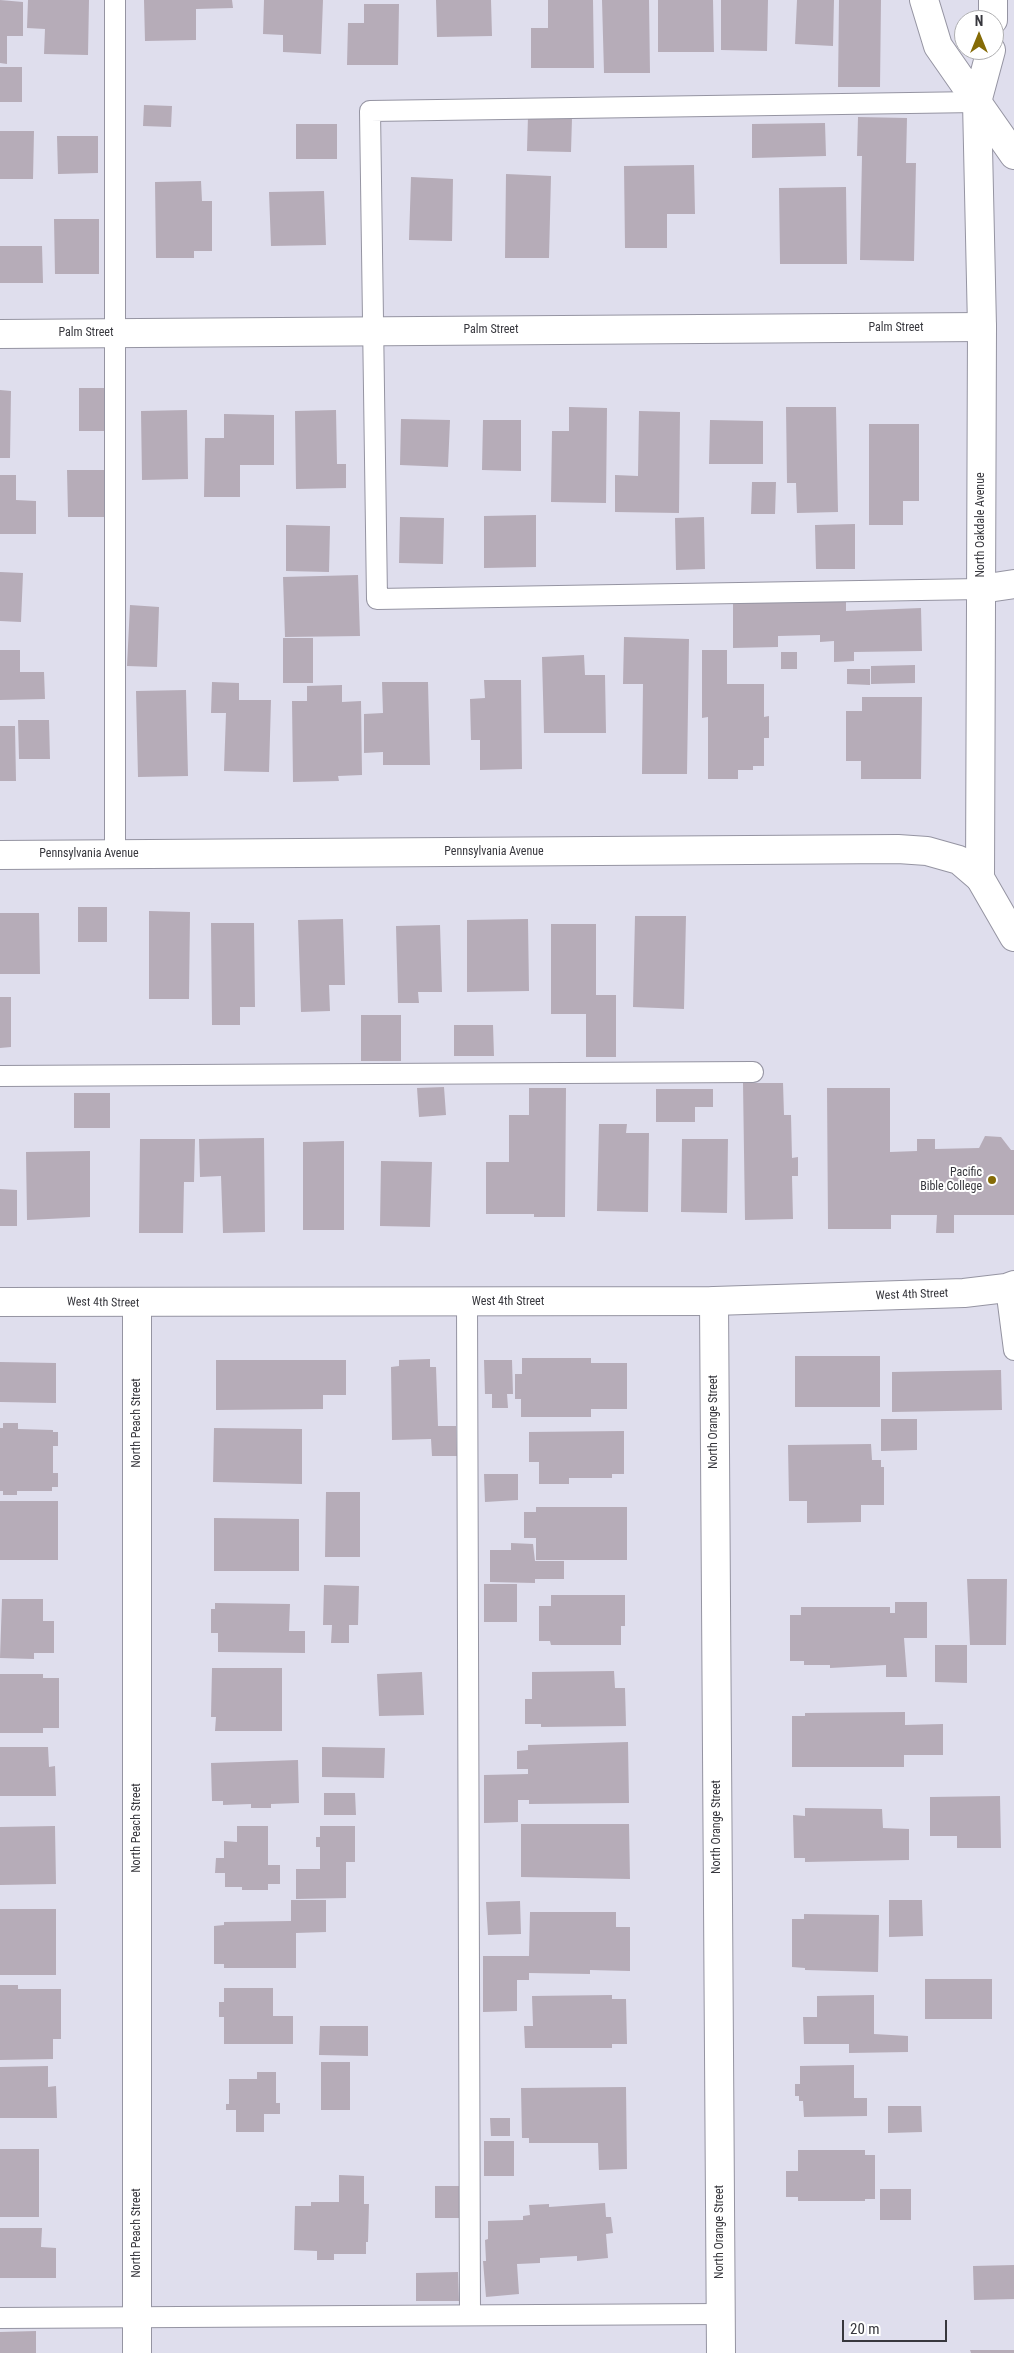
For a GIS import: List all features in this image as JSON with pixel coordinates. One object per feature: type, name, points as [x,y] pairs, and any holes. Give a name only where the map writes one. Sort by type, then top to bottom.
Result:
[{"type":"street","points":[[924,0],[938,46],[1014,155]]},
{"type":"street","name":"North Oakdale Avenue","points":[[980,878],[982,327],[977,102],[988,60]]},
{"type":"street","name":"Palm Street","points":[[0,334],[982,327]]},
{"type":"street","points":[[981,589],[1014,584]]},
{"type":"street","name":"Pennsylvania Avenue","points":[[0,855],[898,849],[927,850],[959,860],[980,878]]},
{"type":"street","points":[[980,878],[1014,937]]},
{"type":"street","name":"West 4th Street","points":[[0,1302],[137,1304],[714,1301],[964,1293],[1010,1287]]},
{"type":"street","name":"North Orange Street","points":[[714,1301],[721,2353]]},
{"type":"street","name":"North Peach Street","points":[[137,1304],[137,2353]]},
{"type":"lane","points":[[115,0],[115,854]]},
{"type":"lane","points":[[977,102],[370,111],[377,599],[981,589]]},
{"type":"lane","points":[[0,1076],[753,1072]]},
{"type":"lane","points":[[1010,1287],[1014,1350]]},
{"type":"lane","points":[[467,1302],[470,2315]]},
{"type":"lane","points":[[0,2318],[721,2314]]},
{"type":"building","points":[[0,0],[23,2],[23,36],[7,36],[7,64],[0,63]]},
{"type":"building","points":[[28,0],[89,0],[88,55],[44,54],[45,29],[27,28]]},
{"type":"building","points":[[144,0],[232,0],[233,8],[196,9],[196,40],[145,41]]},
{"type":"building","points":[[264,0],[323,0],[321,54],[283,52],[283,35],[263,34]]},
{"type":"building","points":[[436,0],[491,0],[492,36],[437,37]]},
{"type":"building","points":[[548,0],[593,0],[594,68],[531,68],[531,28],[548,28]]},
{"type":"building","points":[[602,0],[649,0],[650,73],[604,73]]},
{"type":"building","points":[[658,0],[713,0],[714,52],[658,52]]},
{"type":"building","points":[[721,0],[768,0],[767,51],[721,50]]},
{"type":"building","points":[[797,0],[834,0],[833,46],[795,44]]},
{"type":"building","points":[[839,0],[881,0],[880,87],[838,87]]},
{"type":"building","points":[[364,4],[399,4],[398,65],[347,65],[348,23],[364,23]]},
{"type":"building","points":[[0,67],[22,67],[22,102],[0,102]]},
{"type":"building","points":[[144,105],[172,106],[171,127],[143,126]]},
{"type":"building","points":[[528,116],[572,118],[571,152],[527,151]]},
{"type":"building","points":[[858,117],[907,118],[906,163],[916,163],[914,261],[860,260],[862,156],[857,156]]},
{"type":"building","points":[[825,123],[826,156],[752,158],[752,124]]},
{"type":"building","points":[[296,124],[337,124],[337,159],[296,159]]},
{"type":"building","points":[[0,131],[34,131],[33,179],[0,179]]},
{"type":"building","points":[[57,136],[98,136],[98,173],[58,174]]},
{"type":"building","points":[[694,165],[695,214],[667,214],[667,248],[625,248],[624,166]]},
{"type":"building","points":[[506,174],[551,176],[549,258],[505,258]]},
{"type":"building","points":[[411,177],[453,179],[452,241],[409,240]]},
{"type":"building","points":[[201,181],[202,201],[212,201],[212,251],[194,251],[194,258],[156,258],[155,182]]},
{"type":"building","points":[[846,187],[847,264],[780,264],[779,188]]},
{"type":"building","points":[[324,191],[326,245],[271,246],[269,192]]},
{"type":"building","points":[[54,219],[99,219],[99,274],[55,274]]},
{"type":"building","points":[[0,246],[42,246],[43,283],[0,283]]},
{"type":"building","points":[[79,388],[105,388],[104,431],[79,431]]},
{"type":"building","points":[[0,390],[11,391],[10,458],[0,458]]},
{"type":"building","points":[[569,407],[607,408],[606,503],[551,502],[552,431],[569,431]]},
{"type":"building","points":[[786,407],[836,407],[838,512],[797,513],[796,483],[787,483]]},
{"type":"building","points":[[187,410],[188,479],[142,480],[141,411]]},
{"type":"building","points":[[336,410],[337,464],[346,464],[346,488],[296,489],[295,411]]},
{"type":"building","points":[[639,411],[680,412],[679,513],[615,512],[615,475],[638,476]]},
{"type":"building","points":[[224,414],[274,415],[274,465],[240,465],[240,497],[204,497],[205,438],[224,438]]},
{"type":"building","points":[[401,419],[450,420],[448,467],[400,465]]},
{"type":"building","points":[[483,420],[521,420],[521,471],[482,470]]},
{"type":"building","points":[[710,420],[763,421],[763,464],[709,464]]},
{"type":"building","points":[[869,424],[919,424],[919,501],[903,501],[903,525],[869,525]]},
{"type":"building","points":[[67,470],[105,470],[106,517],[68,517]]},
{"type":"building","points":[[0,475],[16,475],[16,500],[36,501],[36,534],[0,534]]},
{"type":"building","points":[[752,482],[776,482],[775,514],[751,514]]},
{"type":"building","points":[[536,515],[536,567],[484,568],[484,516]]},
{"type":"building","points":[[400,517],[444,518],[443,564],[399,563]]},
{"type":"building","points":[[704,517],[705,569],[676,570],[675,518]]},
{"type":"building","points":[[855,524],[855,569],[816,569],[815,525]]},
{"type":"building","points":[[286,525],[330,526],[329,572],[286,571]]},
{"type":"building","points":[[0,572],[23,573],[21,622],[0,621]]},
{"type":"building","points":[[358,575],[360,636],[285,637],[283,577]]},
{"type":"building","points":[[846,600],[846,611],[921,608],[922,651],[854,652],[854,661],[834,662],[834,641],[820,642],[820,635],[778,636],[778,647],[733,648],[733,603]]},
{"type":"building","points":[[130,605],[159,607],[157,667],[127,666]]},
{"type":"building","points":[[624,637],[689,639],[687,774],[642,774],[643,684],[623,684]]},
{"type":"building","points":[[283,638],[313,638],[313,683],[283,683]]},
{"type":"building","points":[[0,650],[20,650],[20,672],[44,672],[45,699],[0,700]]},
{"type":"building","points":[[702,650],[727,650],[727,684],[764,684],[764,717],[769,716],[769,738],[764,738],[764,766],[753,766],[753,770],[738,770],[738,779],[708,779],[708,717],[702,718]]},
{"type":"building","points":[[781,652],[797,652],[797,669],[781,669]]},
{"type":"building","points":[[584,655],[585,675],[605,675],[606,733],[544,733],[542,657]]},
{"type":"building","points":[[915,665],[915,683],[871,684],[871,666]]},
{"type":"building","points":[[847,669],[870,669],[870,685],[847,684]]},
{"type":"building","points":[[484,680],[521,680],[522,769],[480,770],[480,740],[471,740],[470,699],[485,698]]},
{"type":"building","points":[[212,682],[239,683],[239,700],[271,700],[269,772],[224,771],[226,713],[211,713]]},
{"type":"building","points":[[382,682],[428,682],[430,765],[383,765],[383,752],[364,753],[364,714],[383,713]]},
{"type":"building","points":[[342,685],[342,702],[361,701],[362,775],[338,776],[339,781],[293,782],[292,701],[307,701],[307,686]]},
{"type":"building","points":[[186,690],[188,776],[138,777],[136,691]]},
{"type":"building","points":[[862,697],[922,697],[921,779],[861,779],[861,761],[846,761],[846,711],[862,711]]},
{"type":"building","points":[[18,720],[49,720],[50,759],[19,759]]},
{"type":"building","points":[[0,726],[15,726],[16,781],[0,781]]},
{"type":"building","points":[[78,907],[107,907],[107,942],[78,942]]},
{"type":"building","points":[[149,911],[190,912],[189,999],[149,999]]},
{"type":"building","points":[[0,913],[39,913],[40,974],[0,974]]},
{"type":"building","points":[[635,916],[686,916],[684,1009],[633,1007]]},
{"type":"building","points":[[343,919],[345,985],[329,985],[330,1011],[301,1012],[298,920]]},
{"type":"building","points":[[528,919],[529,991],[467,992],[467,920]]},
{"type":"building","points":[[211,923],[254,923],[255,1007],[240,1007],[240,1025],[212,1025]]},
{"type":"building","points":[[551,924],[596,924],[596,995],[616,995],[616,1057],[586,1057],[586,1014],[551,1014]]},
{"type":"building","points":[[440,925],[442,992],[418,992],[419,1003],[398,1003],[396,926]]},
{"type":"building","points":[[0,997],[11,997],[11,1047],[0,1048]]},
{"type":"building","points":[[361,1015],[401,1015],[401,1061],[361,1061]]},
{"type":"building","points":[[454,1025],[493,1025],[494,1056],[454,1056]]},
{"type":"building","points":[[743,1083],[783,1083],[784,1115],[791,1115],[792,1158],[798,1157],[798,1176],[792,1176],[793,1219],[745,1220]]},
{"type":"building","points":[[444,1087],[446,1115],[419,1117],[417,1088]]},
{"type":"building","points":[[529,1088],[566,1088],[565,1217],[534,1217],[534,1214],[486,1214],[486,1162],[509,1162],[509,1115],[529,1115]]},
{"type":"building","points":[[827,1088],[890,1088],[890,1152],[917,1151],[917,1139],[935,1139],[935,1149],[979,1148],[985,1136],[1001,1137],[1011,1150],[1014,1150],[1014,1215],[954,1215],[954,1233],[936,1233],[937,1215],[891,1215],[891,1229],[828,1229]]},
{"type":"building","points":[[656,1089],[713,1089],[713,1107],[695,1107],[695,1122],[656,1122]]},
{"type":"building","points":[[74,1093],[110,1093],[110,1128],[74,1128]]},
{"type":"building","points":[[599,1124],[627,1124],[626,1133],[649,1133],[648,1212],[597,1211]]},
{"type":"building","points":[[264,1138],[265,1232],[223,1233],[221,1176],[200,1177],[199,1139]]},
{"type":"building","points":[[140,1139],[195,1139],[194,1182],[184,1182],[183,1233],[139,1233]]},
{"type":"building","points":[[682,1139],[728,1139],[727,1213],[681,1212]]},
{"type":"building","points":[[344,1141],[344,1230],[303,1230],[303,1142]]},
{"type":"building","points":[[90,1151],[90,1217],[27,1220],[26,1152]]},
{"type":"building","points":[[381,1161],[432,1162],[430,1227],[380,1226]]},
{"type":"building","points":[[0,1189],[17,1190],[17,1226],[0,1226]]},
{"type":"building","points":[[795,1356],[880,1356],[880,1407],[795,1407]]},
{"type":"building","points":[[522,1358],[591,1358],[591,1363],[627,1363],[627,1409],[591,1409],[591,1417],[521,1417],[521,1399],[515,1399],[515,1374],[522,1374]]},
{"type":"building","points":[[430,1359],[430,1367],[436,1367],[438,1426],[456,1426],[457,1456],[432,1456],[431,1439],[392,1440],[391,1367],[399,1366],[399,1360]]},
{"type":"building","points":[[216,1360],[346,1360],[346,1395],[323,1395],[323,1409],[216,1410]]},
{"type":"building","points":[[484,1360],[512,1360],[513,1394],[507,1394],[508,1408],[492,1408],[492,1394],[485,1394]]},
{"type":"building","points":[[0,1362],[56,1363],[56,1403],[0,1402]]},
{"type":"building","points":[[1001,1370],[1002,1410],[892,1412],[892,1372]]},
{"type":"building","points":[[881,1419],[917,1419],[917,1450],[881,1451]]},
{"type":"building","points":[[3,1423],[18,1423],[18,1429],[53,1430],[53,1432],[58,1432],[58,1446],[53,1446],[53,1473],[58,1473],[58,1487],[52,1487],[52,1491],[17,1491],[17,1495],[3,1495],[3,1491],[0,1491],[0,1428],[3,1428]]},
{"type":"building","points":[[214,1428],[302,1429],[302,1484],[213,1482]]},
{"type":"building","points":[[624,1431],[624,1474],[612,1474],[612,1478],[569,1478],[569,1484],[539,1484],[539,1462],[529,1462],[529,1432]]},
{"type":"building","points":[[871,1444],[872,1460],[881,1460],[881,1467],[884,1467],[884,1505],[861,1505],[861,1522],[807,1523],[807,1501],[789,1501],[788,1445]]},
{"type":"building","points":[[484,1474],[518,1474],[518,1500],[485,1502]]},
{"type":"building","points":[[326,1492],[360,1492],[360,1557],[325,1557]]},
{"type":"building","points":[[0,1501],[58,1501],[58,1560],[0,1560]]},
{"type":"building","points":[[536,1507],[627,1507],[627,1560],[536,1560],[536,1538],[524,1538],[524,1512],[536,1512]]},
{"type":"building","points":[[214,1518],[299,1519],[299,1571],[214,1571]]},
{"type":"building","points":[[511,1543],[533,1544],[535,1561],[564,1561],[564,1579],[535,1579],[535,1583],[490,1582],[490,1550],[511,1550]]},
{"type":"building","points":[[967,1579],[1007,1579],[1006,1645],[970,1645]]},
{"type":"building","points":[[484,1584],[517,1584],[517,1622],[484,1622]]},
{"type":"building","points":[[324,1585],[359,1586],[358,1625],[349,1625],[349,1643],[331,1643],[332,1625],[323,1625]]},
{"type":"building","points":[[551,1595],[625,1595],[625,1626],[621,1626],[621,1645],[551,1645],[550,1641],[539,1641],[539,1606],[551,1606]]},
{"type":"building","points":[[2,1599],[43,1599],[43,1621],[54,1621],[54,1653],[34,1653],[34,1659],[0,1658]]},
{"type":"building","points":[[895,1602],[927,1602],[927,1638],[904,1638],[907,1677],[886,1677],[886,1665],[830,1668],[830,1665],[804,1665],[804,1661],[790,1661],[790,1615],[801,1615],[801,1607],[890,1607],[890,1613],[895,1613]]},
{"type":"building","points":[[215,1603],[290,1604],[289,1631],[305,1631],[305,1653],[218,1652],[218,1633],[211,1633],[211,1609],[215,1609]]},
{"type":"building","points":[[935,1645],[967,1645],[967,1683],[935,1682]]},
{"type":"building","points":[[212,1668],[282,1668],[282,1731],[215,1731],[216,1717],[211,1717]]},
{"type":"building","points":[[614,1671],[615,1688],[625,1688],[626,1726],[541,1727],[541,1724],[525,1724],[525,1699],[532,1699],[532,1672]]},
{"type":"building","points":[[422,1672],[424,1715],[379,1716],[377,1674]]},
{"type":"building","points":[[0,1674],[43,1674],[43,1678],[59,1678],[59,1728],[43,1728],[43,1733],[0,1733]]},
{"type":"building","points":[[905,1712],[905,1725],[943,1724],[943,1755],[904,1755],[904,1767],[792,1767],[792,1716],[805,1716],[805,1713]]},
{"type":"building","points":[[628,1742],[629,1803],[529,1804],[529,1800],[518,1800],[518,1822],[484,1823],[484,1775],[528,1774],[528,1769],[517,1769],[517,1751],[528,1750],[528,1745]]},
{"type":"building","points":[[0,1747],[48,1747],[49,1767],[55,1766],[56,1796],[0,1796]]},
{"type":"building","points":[[322,1747],[385,1748],[384,1778],[322,1777]]},
{"type":"building","points":[[298,1760],[299,1803],[271,1804],[271,1808],[251,1808],[251,1804],[223,1805],[223,1801],[212,1801],[211,1763]]},
{"type":"building","points":[[324,1793],[355,1793],[356,1815],[324,1815]]},
{"type":"building","points":[[1000,1796],[1001,1848],[957,1848],[957,1836],[930,1836],[930,1797]]},
{"type":"building","points":[[805,1808],[882,1809],[883,1828],[909,1829],[909,1860],[805,1862],[805,1858],[794,1858],[793,1815],[805,1816]]},
{"type":"building","points":[[521,1824],[629,1824],[630,1879],[521,1877]]},
{"type":"building","points":[[55,1826],[56,1884],[0,1885],[0,1827]]},
{"type":"building","points":[[237,1826],[268,1826],[268,1865],[280,1865],[280,1884],[268,1884],[268,1890],[242,1890],[242,1887],[225,1887],[225,1873],[215,1873],[216,1858],[224,1858],[224,1841],[237,1842]]},
{"type":"building","points":[[320,1826],[355,1826],[355,1862],[346,1862],[346,1898],[296,1899],[296,1869],[320,1869],[320,1847],[316,1847],[316,1837],[320,1837]]},
{"type":"building","points":[[291,1900],[326,1900],[326,1932],[296,1933],[296,1968],[224,1968],[224,1964],[214,1964],[214,1926],[224,1925],[224,1922],[291,1921]]},
{"type":"building","points":[[889,1900],[922,1900],[923,1936],[889,1937]]},
{"type":"building","points":[[520,1901],[521,1934],[488,1935],[486,1902]]},
{"type":"building","points":[[0,1909],[56,1909],[56,1975],[0,1975]]},
{"type":"building","points":[[530,1912],[616,1912],[616,1927],[630,1927],[630,1971],[590,1970],[590,1974],[529,1973],[529,1980],[517,1980],[517,2011],[483,2012],[483,1956],[529,1956]]},
{"type":"building","points":[[804,1914],[879,1915],[878,1972],[805,1970],[805,1968],[792,1967],[792,1919],[804,1919]]},
{"type":"building","points":[[925,1979],[992,1979],[992,2019],[925,2019]]},
{"type":"building","points":[[0,1985],[18,1985],[18,1989],[61,1989],[61,2039],[53,2039],[53,2059],[0,2060]]},
{"type":"building","points":[[224,1988],[273,1988],[273,2016],[293,2016],[293,2044],[224,2044],[224,2017],[219,2017],[219,2002],[224,2002]]},
{"type":"building","points":[[612,1995],[612,1999],[626,1999],[627,2044],[612,2044],[612,2048],[525,2048],[524,2026],[533,2026],[532,1996]]},
{"type":"building","points":[[874,1995],[874,2034],[908,2036],[908,2052],[849,2053],[849,2044],[804,2044],[803,2017],[817,2017],[817,1996]]},
{"type":"building","points":[[320,2026],[368,2026],[368,2056],[319,2055]]},
{"type":"building","points":[[321,2062],[350,2062],[350,2110],[321,2110]]},
{"type":"building","points":[[854,2065],[854,2098],[867,2098],[867,2116],[804,2117],[803,2101],[799,2101],[799,2096],[795,2096],[795,2084],[800,2084],[800,2066]]},
{"type":"building","points":[[48,2066],[48,2087],[56,2086],[57,2118],[0,2118],[0,2067]]},
{"type":"building","points":[[257,2072],[276,2072],[276,2103],[280,2103],[280,2114],[264,2114],[264,2132],[236,2132],[236,2110],[226,2110],[226,2104],[229,2104],[229,2079],[257,2079]]},
{"type":"building","points":[[626,2087],[627,2169],[599,2170],[598,2143],[529,2143],[529,2138],[522,2138],[521,2088]]},
{"type":"building","points":[[888,2106],[921,2106],[922,2132],[888,2133]]},
{"type":"building","points":[[490,2118],[510,2118],[510,2136],[491,2136]]},
{"type":"building","points":[[484,2141],[514,2141],[514,2176],[484,2176]]},
{"type":"building","points":[[0,2149],[39,2149],[39,2217],[0,2217]]},
{"type":"building","points":[[798,2150],[865,2150],[865,2155],[875,2155],[875,2199],[865,2199],[865,2201],[798,2201],[798,2197],[786,2197],[786,2171],[798,2171]]},
{"type":"building","points":[[339,2175],[364,2176],[364,2204],[369,2204],[366,2254],[334,2254],[334,2260],[317,2260],[317,2251],[294,2250],[295,2206],[311,2206],[311,2202],[339,2202]]},
{"type":"building","points":[[435,2186],[459,2186],[459,2218],[435,2218]]},
{"type":"building","points":[[880,2189],[911,2189],[911,2220],[880,2220]]},
{"type":"building","points":[[605,2203],[606,2217],[611,2217],[613,2233],[606,2234],[608,2258],[577,2261],[577,2256],[540,2258],[540,2263],[517,2264],[519,2294],[486,2297],[483,2261],[486,2261],[485,2240],[488,2239],[488,2221],[523,2220],[523,2216],[530,2215],[529,2205],[549,2204],[549,2207]]},
{"type":"building","points":[[0,2228],[42,2228],[41,2247],[56,2248],[56,2278],[0,2278]]},
{"type":"building","points":[[1014,2265],[1014,2299],[974,2300],[973,2266]]},
{"type":"building","points":[[458,2272],[459,2301],[416,2301],[416,2273]]},
{"type":"building","points":[[36,2331],[36,2353],[0,2353],[0,2332]]},
{"type":"building","points":[[970,2350],[1014,2350],[1014,2353],[971,2353]]},
{"type":"place","name":"Pacific Bible College","points":[[992,1180]]}]
